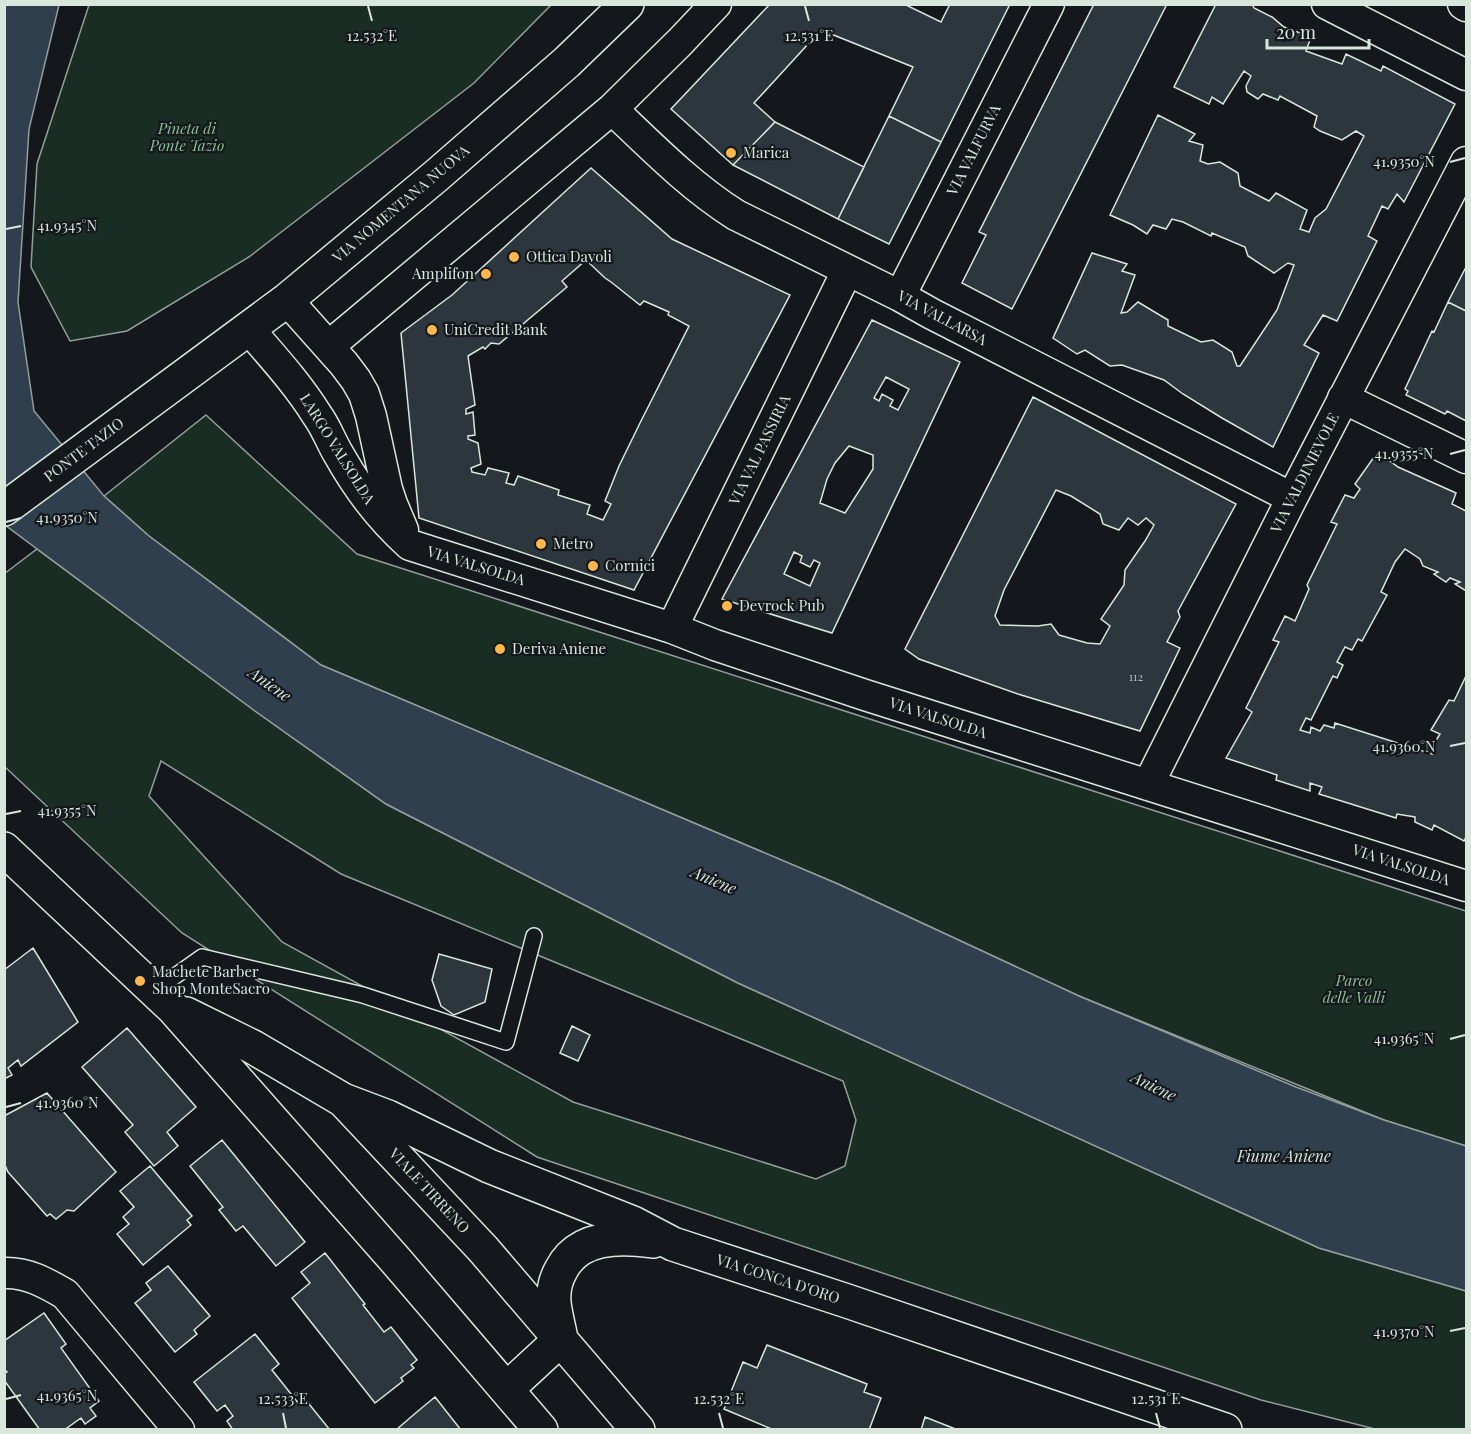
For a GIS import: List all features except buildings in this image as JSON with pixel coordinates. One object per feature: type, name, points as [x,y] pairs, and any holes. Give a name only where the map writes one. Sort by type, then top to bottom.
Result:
[{"type":"street","name":"VIA NOMENTANA NUOVA","points":[[163,390],[287,300],[436,176],[567,62],[627,4]]},
{"type":"street","points":[[329,346],[612,109],[681,42],[716,4]]},
{"type":"street","name":"VIA VALFURVA","points":[[900,296],[1049,4]]},
{"type":"street","points":[[1326,4],[1467,75]]},
{"type":"street","name":"VIA VALLARSA","points":[[612,109],[717,203],[736,215],[900,296],[1292,498]]},
{"type":"street","name":"VIA VALDINIEVOLE","points":[[1148,786],[1343,398],[1467,162]]},
{"type":"street","name":"VIA VAL PASSIRIA","points":[[672,628],[847,271]]},
{"type":"street","name":"LARGO VALSOLDA","points":[[287,300],[329,346],[364,394],[389,497],[410,546]]},
{"type":"street","name":"LARGO VALSOLDA","points":[[248,328],[290,375],[367,498],[389,526],[410,546]]},
{"type":"street","name":"PONTE TAZIO","points":[[4,509],[163,390]]},
{"type":"street","points":[[1343,398],[1467,459]]},
{"type":"street","name":"VIA VALSOLDA","points":[[410,546],[672,628],[715,645],[843,688],[1467,886]]},
{"type":"street","name":"VIALE TIRRENO","points":[[4,849],[164,1000],[398,1263],[541,1430]]},
{"type":"street","name":"VIALE TIRRENO","points":[[164,1000],[253,1047],[343,1100],[483,1249],[639,1430]]},
{"type":"street","name":"VIA CONCA D'ORO","points":[[343,1100],[388,1117],[489,1166],[633,1224],[673,1244],[847,1301],[1173,1421],[1225,1430]]},
{"type":"street","points":[[507,1389],[561,1339],[554,1300],[555,1285],[570,1256],[578,1249],[615,1238],[673,1244]]},
{"type":"street","points":[[4,1273],[14,1272],[30,1276],[65,1294],[179,1430]]},
{"type":"lane","points":[[164,1000],[202,957],[363,995],[506,1042],[534,936]]},
{"type":"green space","name":"Pineta di Ponte Tazio","points":[[89,4],[551,5],[474,83],[249,257],[127,331],[70,341],[31,267],[37,164]]},
{"type":"green space","name":"Parco delle Valli","points":[[206,415],[357,554],[1466,911],[1466,1146],[1384,1120],[1079,996],[838,884],[321,665],[149,536],[104,496]]},
{"type":"green space","points":[[37,549],[255,711],[386,804],[738,983],[1319,1248],[1466,1291],[1466,1429],[1375,1429],[1261,1400],[537,1157],[182,933],[5,767],[4,574]],"holes":[[[161,761],[341,874],[843,1081],[856,1120],[845,1166],[816,1179],[573,1102],[282,942],[149,796]]]},
{"type":"water","name":"Fiume Aniene","points":[[4,5],[59,5],[29,129],[18,302],[34,411],[104,496],[149,536],[321,665],[838,884],[1079,996],[1296,1087],[1384,1120],[1466,1146],[1466,1291],[1319,1248],[738,983],[386,804],[255,711],[5,525]]},
{"type":"place","name":"Marica","points":[[731,153]]},
{"type":"place","name":"Ottica Davoli","points":[[514,257]]},
{"type":"place","name":"Amplifon","points":[[486,274]]},
{"type":"place","name":"UniCredit Bank","points":[[432,330]]},
{"type":"place","name":"Metro","points":[[541,544]]},
{"type":"place","name":"Cornici","points":[[593,566]]},
{"type":"place","name":"Devrock Pub","points":[[727,606]]},
{"type":"place","name":"Deriva Aniene","points":[[500,649]]},
{"type":"place","name":"Machete Barber Shop MonteSacro","points":[[140,981]]},
{"type":"water label","name":"Aniene","points":[[270,684]]},
{"type":"water label","name":"Aniene","points":[[714,880]]},
{"type":"water label","name":"Aniene","points":[[1154,1086]]}]
